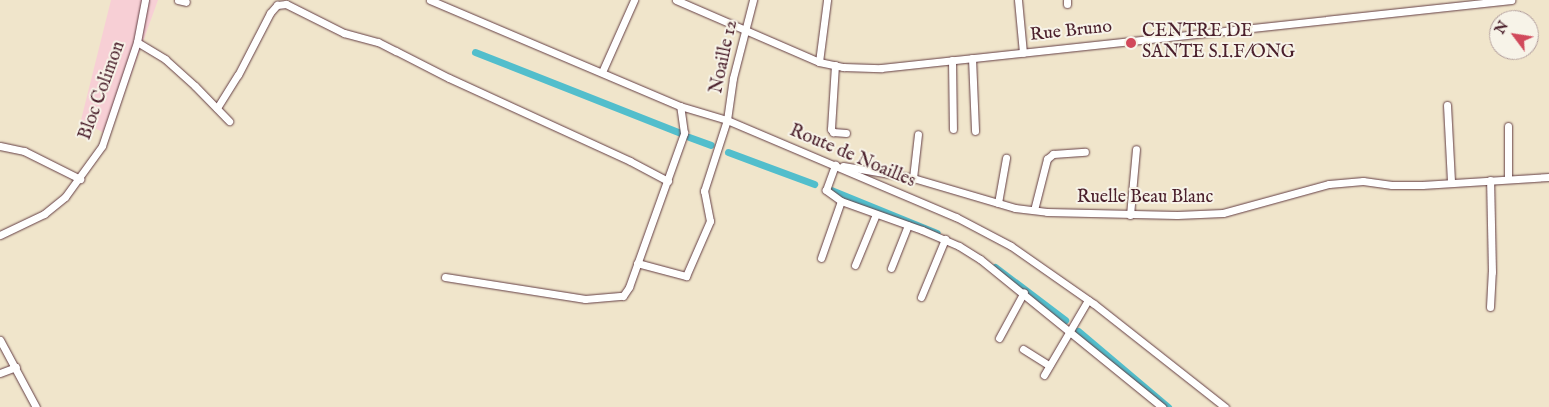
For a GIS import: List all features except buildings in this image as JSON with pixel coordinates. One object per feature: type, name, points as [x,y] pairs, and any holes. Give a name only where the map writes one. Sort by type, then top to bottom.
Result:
[{"type":"street","name":"Bloc Colimon","points":[[0,235],[44,214],[65,197],[80,179],[102,146],[137,42],[145,0]]},
{"type":"street","points":[[178,0],[186,2]]},
{"type":"street","name":"Route de Noailles","points":[[430,0],[680,106],[727,120],[956,217],[1011,246],[1088,300],[1225,407]]},
{"type":"street","points":[[602,72],[634,0]]},
{"type":"street","name":"Noaille 12","points":[[637,263],[686,276],[710,221],[704,191],[727,120],[733,78],[753,0]]},
{"type":"street","points":[[819,62],[827,0]]},
{"type":"street","points":[[1018,0],[1023,53]]},
{"type":"street","name":"Rue Bruno","points":[[681,1],[788,50],[819,62],[882,68],[1511,0]]},
{"type":"street","points":[[217,108],[238,75],[270,13],[280,3],[308,14],[344,33],[378,42],[449,78],[630,161],[668,182]]},
{"type":"street","points":[[137,42],[165,59],[230,121]]},
{"type":"street","points":[[972,58],[975,131]]},
{"type":"street","points":[[952,60],[953,129]]},
{"type":"street","points":[[835,65],[831,129],[833,132],[846,133]]},
{"type":"street","points":[[1447,105],[1451,182]]},
{"type":"street","points":[[445,277],[568,297],[611,298],[623,296],[668,182],[684,134],[680,106]]},
{"type":"street","points":[[1508,126],[1508,179]]},
{"type":"street","points":[[913,178],[918,134]]},
{"type":"street","points":[[0,146],[24,151],[80,179]]},
{"type":"street","points":[[1130,214],[1136,149]]},
{"type":"street","points":[[1034,210],[1047,159],[1053,154],[1085,152]]},
{"type":"street","points":[[998,202],[1006,158]]},
{"type":"street","points":[[834,165],[826,190],[840,201],[908,225],[944,240],[980,259],[1024,292],[1162,407]]},
{"type":"street","name":"Ruelle Beau Blanc","points":[[834,165],[913,178],[1034,210],[1130,214],[1224,213],[1329,184],[1363,181],[1392,185],[1422,185],[1549,177]]},
{"type":"street","points":[[1490,180],[1492,272],[1490,308]]},
{"type":"street","points":[[821,258],[840,201]]},
{"type":"street","points":[[855,265],[876,214]]},
{"type":"street","points":[[891,268],[908,225]]},
{"type":"street","points":[[921,298],[944,240]]},
{"type":"street","points":[[999,338],[1024,292]]},
{"type":"street","points":[[1044,375],[1088,300]]},
{"type":"street","points":[[0,340],[36,407]]},
{"type":"street","points":[[1023,349],[1049,365]]},
{"type":"street","points":[[0,373],[16,367]]},
{"type":"shaded area","points":[[111,0],[158,0],[109,136],[81,120]]},
{"type":"waterway","points":[[475,52],[681,133]]},
{"type":"waterway","points":[[689,137],[711,145]]},
{"type":"waterway","points":[[728,152],[814,184]]},
{"type":"waterway","points":[[831,190],[937,233]]},
{"type":"waterway","points":[[995,267],[1065,320]]},
{"type":"waterway","points":[[1078,331],[1168,407]]},
{"type":"place","name":"CENTRE DE SANTE S.I.F/ONG","points":[[1131,43]]}]
